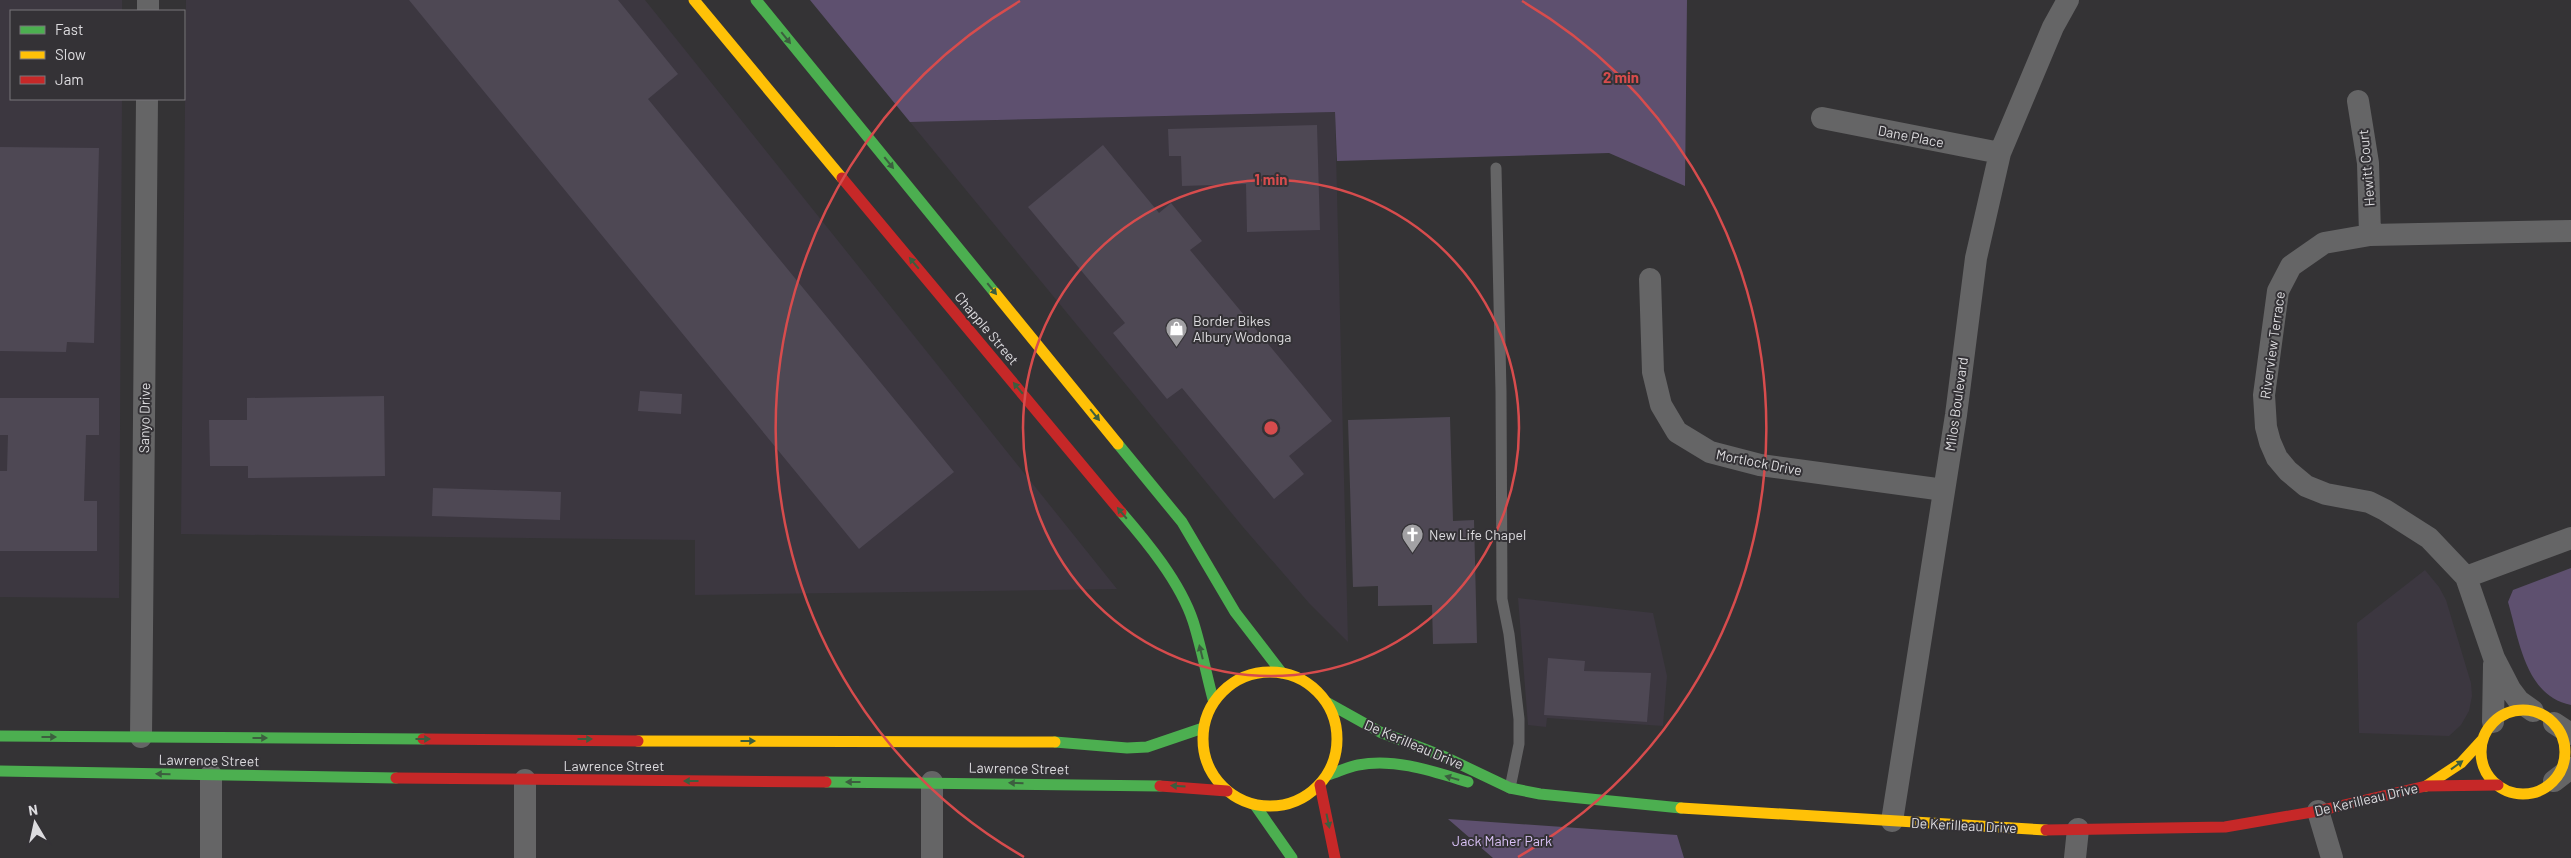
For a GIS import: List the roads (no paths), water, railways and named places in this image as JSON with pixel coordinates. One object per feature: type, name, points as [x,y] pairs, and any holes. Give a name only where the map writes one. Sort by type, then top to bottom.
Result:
[{"type":"street","name":"Chapple Street","points":[[694,0],[1147,543],[1186,604],[1193,620],[1213,699]]},
{"type":"street","name":"Chapple Street","points":[[756,0],[1182,522],[1235,612],[1282,673]]},
{"type":"street","name":"Milos Boulevard","points":[[1892,821],[1944,490],[1976,258],[2000,154],[2042,50],[2068,0]]},
{"type":"street","name":"Sanyo Drive","points":[[141,742],[147,100]]},
{"type":"street","name":"Hewitt Court","points":[[2358,101],[2368,163],[2370,235]]},
{"type":"street","name":"Dane Place","points":[[1822,118],[2000,154]]},
{"type":"street","name":"Riverview Terrace","points":[[2533,711],[2510,690],[2494,658],[2466,578],[2429,538],[2385,510],[2369,502],[2326,494],[2306,486],[2288,471],[2277,458],[2270,442],[2266,427],[2264,395],[2278,291],[2285,275],[2297,260],[2324,243],[2370,235],[2571,231]]},
{"type":"street","name":"Mortlock Drive","points":[[1650,278],[1652,372],[1661,405],[1677,432],[1710,452],[1760,465],[1944,490]]},
{"type":"street","points":[[2466,578],[2571,538]]},
{"type":"street","name":"Riverview Terrace","points":[[2488,730],[2494,658]]},
{"type":"street","points":[[1260,672],[1282,673],[1300,678],[1316,689],[1328,704],[1334,716],[1338,745],[1328,775],[1307,796],[1290,804],[1272,807],[1255,805],[1240,800],[1227,791],[1215,778],[1206,763],[1203,746],[1203,728],[1213,699],[1240,679],[1260,672]]},
{"type":"street","name":"De Kerilleau Drive","points":[[1328,704],[1380,732],[1453,760],[1505,786]]},
{"type":"street","points":[[2533,711],[2562,728],[2565,758],[2561,770],[2562,774],[2533,793],[2509,791],[2498,785],[2489,776],[2483,764],[2481,752],[2488,730],[2512,712],[2533,711]]},
{"type":"street","name":"Lawrence Street","points":[[0,736],[141,742],[930,746],[1043,741],[1126,748],[1164,743],[1203,728]]},
{"type":"street","name":"De Kerilleau Drive","points":[[2426,786],[2461,763],[2488,730]]},
{"type":"street","name":"De Kerilleau Drive","points":[[1328,775],[1358,765],[1397,764],[1472,784],[1505,786],[1540,794],[1646,806],[2050,830],[2225,826],[2318,811],[2426,786],[2498,785]]},
{"type":"street","points":[[211,770],[211,858]]},
{"type":"street","name":"Lawrence Street","points":[[0,771],[211,770],[525,780],[932,774],[1182,786],[1227,791]]},
{"type":"street","points":[[932,774],[932,858]]},
{"type":"street","points":[[524,858],[525,780]]},
{"type":"street","points":[[1320,785],[1336,858]]},
{"type":"street","points":[[1255,805],[1292,858]]},
{"type":"street","points":[[2318,811],[2332,858]]},
{"type":"street","points":[[2075,858],[2078,829]]},
{"type":"lane","points":[[1496,168],[1501,392],[1502,599],[1509,634],[1519,719],[1519,744],[1505,786]]},
{"type":"place","name":"Border Bikes Albury Wodonga","points":[[1177,347]]},
{"type":"place","name":"New Life Chapel","points":[[1413,553]]},
{"type":"park label","name":"Jack Maher Park","points":[[1502,840]]}]
